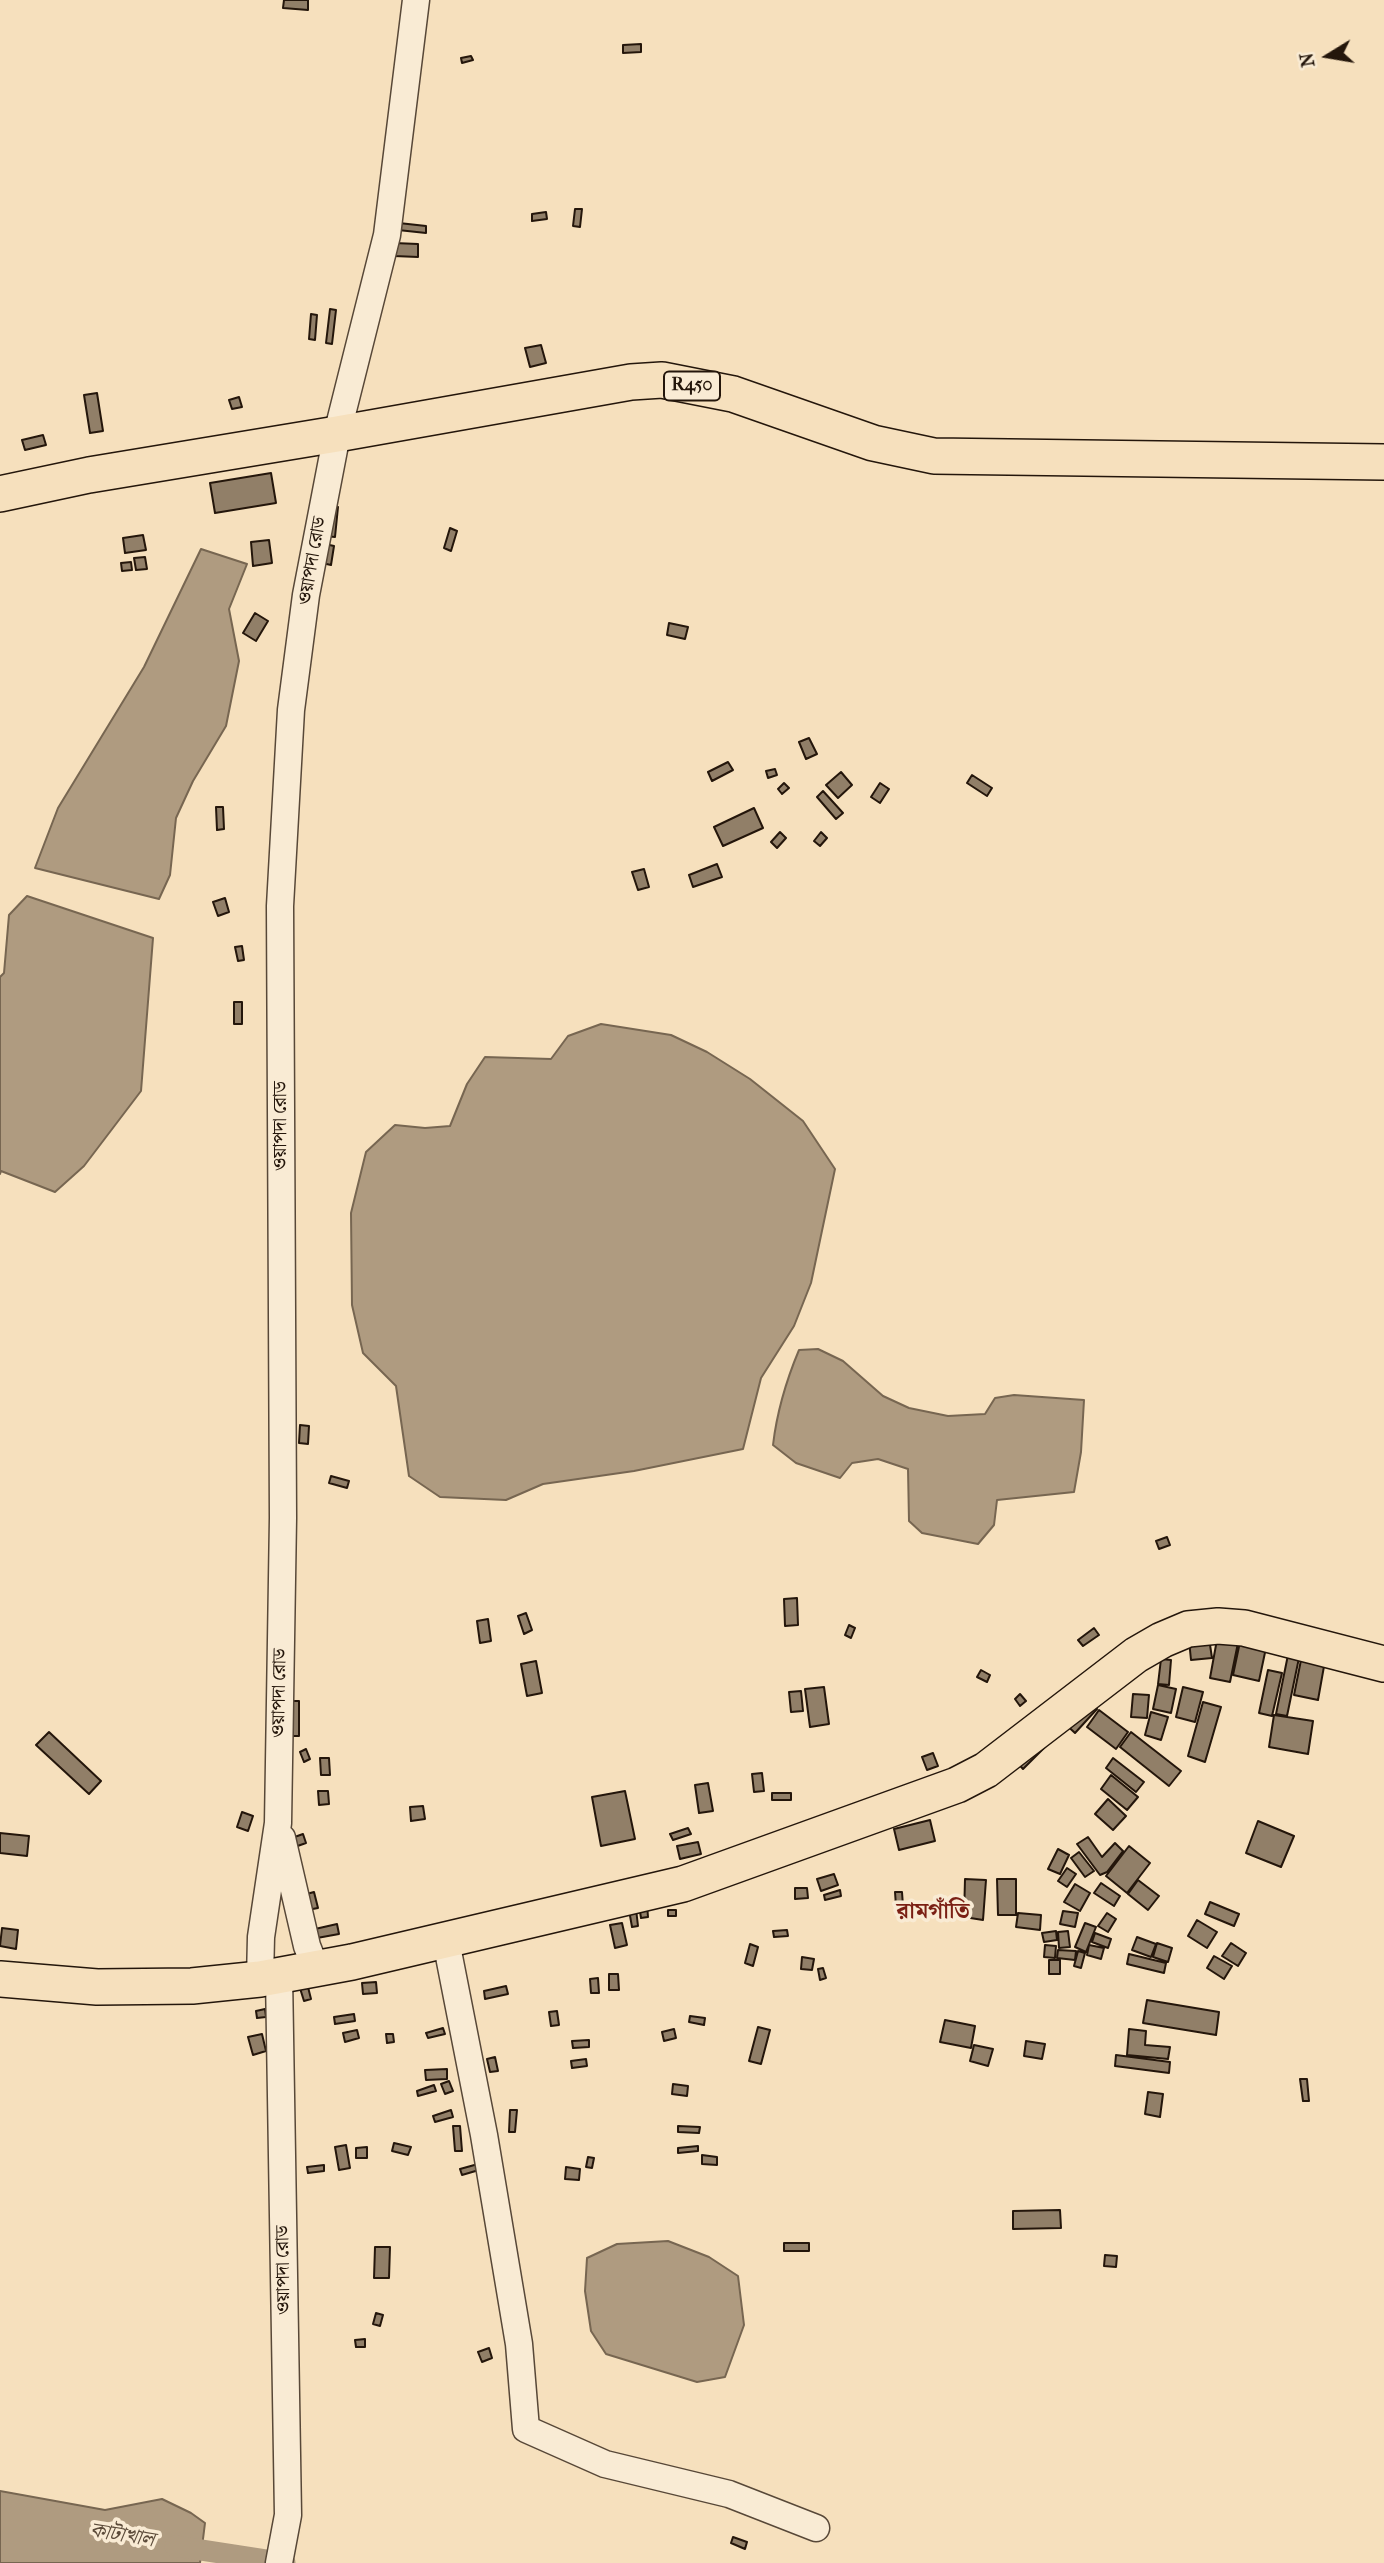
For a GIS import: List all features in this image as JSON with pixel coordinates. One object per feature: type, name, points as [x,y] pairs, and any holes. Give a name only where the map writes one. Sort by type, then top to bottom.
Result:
[{"type":"main road","name":"R450","points":[[0,494],[103,473],[631,382],[662,380],[733,394],[873,443],[934,456],[1384,462]]},
{"type":"main road","points":[[0,1979],[110,1987],[192,1986],[269,1977],[446,1941],[683,1884],[957,1785],[986,1770],[1136,1656],[1161,1640],[1188,1629],[1218,1626],[1244,1628],[1384,1664]]},
{"type":"street","name":"ওয়াপদা রোড","points":[[279,2563],[288,2515],[269,1977],[261,1937],[278,1823],[283,1518],[279,906],[291,710],[306,595],[337,434],[387,235],[416,0]]},
{"type":"street","name":"ওয়াপদা রোড","points":[[278,1823],[307,1946],[316,1969]]},
{"type":"street","points":[[446,1941],[484,2135],[520,2344],[526,2429],[605,2464],[729,2494],[816,2528]]},
{"type":"water","points":[[201,549],[247,564],[229,609],[239,661],[226,726],[193,781],[176,818],[170,875],[159,899],[35,868],[58,808],[144,667]]},
{"type":"water","points":[[27,896],[153,938],[141,1091],[84,1166],[55,1192],[1,1171],[0,1174],[0,977],[4,973],[9,915]]},
{"type":"water","points":[[601,1024],[671,1035],[707,1052],[750,1079],[803,1121],[835,1169],[811,1283],[794,1326],[761,1378],[743,1449],[634,1471],[543,1484],[506,1500],[440,1497],[409,1476],[396,1386],[363,1353],[352,1305],[351,1213],[366,1152],[395,1125],[425,1128],[450,1126],[467,1084],[485,1057],[551,1059],[568,1036]]},
{"type":"water","points":[[818,1349],[843,1361],[883,1396],[909,1408],[948,1416],[985,1414],[995,1398],[1014,1395],[1084,1400],[1081,1452],[1074,1492],[997,1500],[994,1525],[978,1544],[922,1533],[909,1521],[908,1469],[878,1459],[852,1463],[840,1478],[796,1463],[773,1445],[777,1420],[799,1350]]},
{"type":"water","points":[[668,2241],[709,2257],[738,2276],[744,2325],[725,2377],[697,2382],[606,2354],[591,2331],[585,2291],[587,2258],[617,2244]]},
{"type":"water","points":[[0,2491],[105,2510],[162,2499],[205,2523],[200,2563],[0,2563]]},
{"type":"building","points":[[284,0],[308,0],[308,10],[283,8]]},
{"type":"building","points":[[641,44],[641,52],[623,53],[623,45]]},
{"type":"building","points":[[471,56],[473,60],[462,63],[461,58]]},
{"type":"building","points":[[575,209],[582,209],[580,227],[573,226]]},
{"type":"building","points":[[546,212],[547,219],[532,221],[532,214]]},
{"type":"building","points":[[399,223],[426,226],[426,233],[398,230]]},
{"type":"building","points":[[394,243],[418,244],[418,257],[394,256]]},
{"type":"building","points":[[330,309],[336,310],[332,344],[326,343]]},
{"type":"building","points":[[311,314],[317,315],[315,340],[309,339]]},
{"type":"building","points":[[541,345],[546,363],[530,367],[525,348]]},
{"type":"building","points":[[97,393],[103,431],[90,433],[84,395]]},
{"type":"building","points":[[239,397],[242,407],[232,409],[229,400]]},
{"type":"building","points":[[43,435],[46,445],[25,450],[22,440]]},
{"type":"building","points":[[271,473],[276,503],[215,513],[210,483]]},
{"type":"building","points":[[328,506],[338,507],[335,537],[325,536]]},
{"type":"building","points":[[450,528],[457,531],[451,551],[444,548]]},
{"type":"building","points":[[143,535],[146,550],[125,553],[123,538]]},
{"type":"building","points":[[269,540],[272,563],[253,566],[251,542]]},
{"type":"building","points":[[325,544],[334,546],[331,565],[322,563]]},
{"type":"building","points":[[145,557],[147,569],[136,570],[134,558]]},
{"type":"building","points":[[131,562],[132,570],[122,571],[121,563]]},
{"type":"building","points":[[255,613],[268,621],[256,641],[243,633]]},
{"type":"building","points":[[669,623],[688,627],[685,639],[667,635]]},
{"type":"building","points":[[809,738],[817,754],[806,759],[799,742]]},
{"type":"building","points":[[728,762],[733,770],[712,781],[708,772]]},
{"type":"building","points":[[775,769],[777,775],[768,778],[766,771]]},
{"type":"building","points":[[841,772],[852,785],[838,798],[826,785]]},
{"type":"building","points":[[972,775],[992,788],[987,796],[967,783]]},
{"type":"building","points":[[784,783],[789,788],[782,794],[778,789]]},
{"type":"building","points":[[880,783],[889,789],[880,803],[871,797]]},
{"type":"building","points":[[823,791],[843,813],[836,819],[817,797]]},
{"type":"building","points":[[216,807],[223,807],[224,829],[217,830]]},
{"type":"building","points":[[754,808],[763,828],[723,846],[714,827]]},
{"type":"building","points":[[780,832],[786,838],[777,848],[771,842]]},
{"type":"building","points":[[821,832],[827,838],[820,846],[814,841]]},
{"type":"building","points":[[717,864],[722,877],[693,887],[689,875]]},
{"type":"building","points":[[644,869],[649,887],[638,890],[632,872]]},
{"type":"building","points":[[225,898],[229,912],[218,916],[213,902]]},
{"type":"building","points":[[242,946],[244,960],[238,961],[235,947]]},
{"type":"building","points":[[234,1002],[242,1002],[242,1024],[234,1024]]},
{"type":"building","points":[[300,1425],[309,1426],[308,1444],[299,1443]]},
{"type":"building","points":[[331,1476],[349,1481],[347,1488],[329,1483]]},
{"type":"building","points":[[1167,1537],[1170,1545],[1159,1549],[1156,1541]]},
{"type":"building","points":[[797,1598],[798,1625],[785,1626],[784,1599]]},
{"type":"building","points":[[526,1613],[532,1630],[524,1634],[518,1616]]},
{"type":"building","points":[[488,1619],[491,1641],[480,1643],[477,1621]]},
{"type":"building","points":[[849,1625],[855,1628],[851,1638],[845,1635]]},
{"type":"building","points":[[1094,1628],[1099,1635],[1083,1646],[1078,1640]]},
{"type":"building","points":[[1218,1634],[1239,1638],[1230,1682],[1210,1678]]},
{"type":"building","points":[[1241,1637],[1267,1643],[1259,1681],[1233,1675]]},
{"type":"building","points":[[1209,1638],[1212,1658],[1191,1660],[1189,1640]]},
{"type":"building","points":[[1289,1650],[1300,1653],[1287,1716],[1276,1714]]},
{"type":"building","points":[[1303,1650],[1326,1655],[1318,1700],[1294,1695]]},
{"type":"building","points":[[1161,1659],[1171,1660],[1169,1685],[1158,1684]]},
{"type":"building","points":[[536,1661],[542,1693],[527,1696],[521,1664]]},
{"type":"building","points":[[981,1670],[990,1675],[987,1682],[977,1677]]},
{"type":"building","points":[[1268,1670],[1282,1673],[1272,1716],[1259,1713]]},
{"type":"building","points":[[1158,1685],[1176,1689],[1171,1713],[1153,1709]]},
{"type":"building","points":[[824,1687],[829,1724],[810,1727],[805,1689]]},
{"type":"building","points":[[1183,1687],[1203,1692],[1195,1722],[1176,1717]]},
{"type":"building","points":[[801,1691],[803,1711],[791,1712],[789,1692]]},
{"type":"building","points":[[1020,1694],[1026,1701],[1020,1706],[1015,1699]]},
{"type":"building","points":[[1133,1694],[1149,1695],[1147,1718],[1131,1717]]},
{"type":"building","points":[[1082,1696],[1097,1709],[1075,1733],[1061,1720]]},
{"type":"building","points":[[287,1701],[299,1701],[299,1736],[287,1736]]},
{"type":"building","points":[[1203,1702],[1221,1707],[1205,1762],[1188,1756]]},
{"type":"building","points":[[1099,1710],[1128,1732],[1116,1749],[1087,1727]]},
{"type":"building","points":[[1151,1712],[1168,1717],[1161,1740],[1145,1735]]},
{"type":"building","points":[[1274,1715],[1313,1721],[1308,1754],[1269,1747]]},
{"type":"building","points":[[49,1732],[101,1781],[89,1794],[36,1745]]},
{"type":"building","points":[[1131,1732],[1181,1771],[1169,1786],[1120,1747]]},
{"type":"building","points":[[1046,1746],[1023,1769],[1015,1760]]},
{"type":"building","points":[[306,1749],[310,1759],[304,1762],[300,1752]]},
{"type":"building","points":[[933,1753],[938,1766],[927,1770],[922,1757]]},
{"type":"building","points":[[320,1758],[329,1758],[330,1775],[321,1775]]},
{"type":"building","points":[[1113,1758],[1144,1782],[1136,1792],[1106,1768]]},
{"type":"building","points":[[762,1773],[764,1791],[754,1792],[752,1774]]},
{"type":"building","points":[[1111,1775],[1138,1797],[1127,1810],[1101,1789]]},
{"type":"building","points":[[708,1783],[713,1811],[699,1813],[695,1785]]},
{"type":"building","points":[[318,1791],[328,1791],[329,1804],[319,1805]]},
{"type":"building","points":[[625,1791],[635,1839],[601,1846],[592,1797]]},
{"type":"building","points":[[772,1793],[791,1793],[791,1800],[772,1800]]},
{"type":"building","points":[[1108,1799],[1126,1816],[1113,1830],[1095,1814]]},
{"type":"building","points":[[423,1806],[425,1819],[411,1821],[410,1807]]},
{"type":"building","points":[[242,1812],[253,1816],[248,1831],[237,1827]]},
{"type":"building","points":[[930,1820],[935,1841],[899,1850],[894,1829]]},
{"type":"building","points":[[1258,1821],[1294,1836],[1281,1867],[1246,1853]]},
{"type":"building","points":[[688,1828],[691,1834],[673,1840],[670,1834]]},
{"type":"building","points":[[0,1833],[29,1836],[27,1856],[0,1853]]},
{"type":"building","points":[[303,1834],[306,1843],[292,1848],[289,1839]]},
{"type":"building","points":[[1088,1837],[1102,1857],[1115,1843],[1123,1851],[1107,1872],[1100,1875],[1077,1844]]},
{"type":"building","points":[[698,1842],[701,1854],[680,1859],[677,1846]]},
{"type":"building","points":[[1129,1846],[1150,1863],[1127,1893],[1106,1876]]},
{"type":"building","points":[[1058,1849],[1069,1855],[1060,1874],[1048,1869]]},
{"type":"building","points":[[1079,1852],[1094,1871],[1085,1877],[1071,1858]]},
{"type":"building","points":[[1067,1868],[1076,1874],[1067,1887],[1058,1881]]},
{"type":"building","points":[[834,1874],[838,1885],[821,1891],[817,1879]]},
{"type":"building","points":[[965,1879],[986,1880],[983,1920],[964,1917]]},
{"type":"building","points":[[997,1879],[1016,1879],[1016,1915],[998,1915]]},
{"type":"building","points":[[1138,1880],[1159,1896],[1148,1910],[1128,1894]]},
{"type":"building","points":[[1101,1883],[1120,1896],[1114,1906],[1094,1893]]},
{"type":"building","points":[[1075,1884],[1090,1893],[1080,1911],[1064,1902]]},
{"type":"building","points":[[795,1888],[807,1888],[808,1898],[795,1899]]},
{"type":"building","points":[[840,1890],[841,1896],[825,1900],[824,1895]]},
{"type":"building","points":[[314,1892],[318,1908],[307,1910],[303,1895]]},
{"type":"building","points":[[895,1892],[902,1892],[903,1906],[896,1906]]},
{"type":"building","points":[[1210,1902],[1239,1914],[1234,1926],[1205,1914]]},
{"type":"building","points":[[647,1904],[648,1917],[641,1918],[639,1905]]},
{"type":"building","points":[[636,1909],[638,1926],[632,1927],[629,1910]]},
{"type":"building","points":[[668,1910],[676,1910],[676,1916],[668,1916]]},
{"type":"building","points":[[1063,1911],[1078,1913],[1075,1927],[1060,1924]]},
{"type":"building","points":[[1018,1913],[1041,1915],[1040,1930],[1016,1927]]},
{"type":"building","points":[[1107,1913],[1116,1919],[1108,1932],[1098,1926]]},
{"type":"building","points":[[1197,1920],[1217,1932],[1207,1948],[1188,1936]]},
{"type":"building","points":[[622,1923],[627,1945],[615,1948],[610,1925]]},
{"type":"building","points":[[1085,1923],[1096,1927],[1086,1952],[1075,1947]]},
{"type":"building","points":[[337,1924],[339,1934],[317,1938],[315,1929]]},
{"type":"building","points":[[2,1928],[18,1930],[16,1949],[0,1946]]},
{"type":"building","points":[[787,1930],[788,1936],[774,1937],[773,1931]]},
{"type":"building","points":[[1056,1931],[1057,1940],[1044,1942],[1042,1933]]},
{"type":"building","points":[[1068,1931],[1070,1947],[1059,1948],[1058,1932]]},
{"type":"building","points":[[1095,1933],[1111,1939],[1108,1948],[1092,1942]]},
{"type":"building","points":[[1137,1937],[1156,1944],[1151,1957],[1132,1950]]},
{"type":"building","points":[[1157,1943],[1172,1948],[1168,1962],[1153,1957]]},
{"type":"building","points":[[1231,1943],[1246,1953],[1238,1966],[1222,1956]]},
{"type":"building","points":[[750,1944],[758,1947],[753,1966],[745,1963]]},
{"type":"building","points":[[1045,1945],[1056,1946],[1055,1958],[1044,1957]]},
{"type":"building","points":[[1089,1945],[1104,1948],[1101,1959],[1087,1955]]},
{"type":"building","points":[[1058,1950],[1076,1951],[1075,1960],[1057,1958]]},
{"type":"building","points":[[1078,1951],[1085,1953],[1081,1968],[1074,1966]]},
{"type":"building","points":[[1129,1954],[1166,1963],[1164,1973],[1127,1964]]},
{"type":"building","points":[[1214,1956],[1232,1966],[1224,1979],[1207,1968]]},
{"type":"building","points":[[802,1957],[814,1959],[812,1970],[801,1969]]},
{"type":"building","points":[[1049,1960],[1060,1960],[1060,1974],[1049,1974]]},
{"type":"building","points":[[823,1968],[826,1978],[820,1980],[818,1969]]},
{"type":"building","points":[[609,1974],[618,1974],[619,1990],[609,1990]]},
{"type":"building","points":[[598,1978],[599,1993],[591,1993],[590,1979]]},
{"type":"building","points":[[376,1982],[377,1993],[363,1994],[362,1983]]},
{"type":"building","points":[[307,1983],[311,1999],[304,2001],[299,1985]]},
{"type":"building","points":[[506,1986],[508,1994],[485,1999],[484,1991]]},
{"type":"building","points":[[1147,2000],[1219,2012],[1216,2035],[1143,2023]]},
{"type":"building","points":[[265,2009],[266,2017],[257,2018],[256,2011]]},
{"type":"building","points":[[557,2011],[559,2025],[551,2026],[549,2012]]},
{"type":"building","points":[[354,2014],[355,2021],[335,2024],[334,2017]]},
{"type":"building","points":[[690,2016],[705,2018],[704,2025],[689,2022]]},
{"type":"building","points":[[945,2020],[975,2026],[971,2048],[940,2042]]},
{"type":"building","points":[[758,2027],[770,2030],[761,2064],[749,2061]]},
{"type":"building","points":[[443,2028],[445,2034],[428,2038],[426,2033]]},
{"type":"building","points":[[674,2029],[676,2038],[664,2041],[662,2032]]},
{"type":"building","points":[[1129,2029],[1146,2031],[1145,2045],[1170,2047],[1168,2059],[1127,2055]]},
{"type":"building","points":[[357,2030],[359,2038],[345,2042],[343,2033]]},
{"type":"building","points":[[262,2034],[266,2051],[253,2055],[248,2037]]},
{"type":"building","points":[[386,2034],[393,2034],[394,2042],[387,2043]]},
{"type":"building","points":[[589,2040],[589,2047],[573,2048],[572,2041]]},
{"type":"building","points":[[1026,2041],[1045,2044],[1042,2059],[1024,2056]]},
{"type":"building","points":[[974,2045],[993,2049],[988,2066],[970,2061]]},
{"type":"building","points":[[1116,2055],[1170,2062],[1169,2073],[1115,2066]]},
{"type":"building","points":[[495,2057],[498,2071],[490,2072],[487,2059]]},
{"type":"building","points":[[586,2059],[587,2066],[572,2068],[571,2061]]},
{"type":"building","points":[[447,2069],[447,2079],[426,2080],[425,2070]]},
{"type":"building","points":[[1300,2079],[1307,2079],[1309,2101],[1303,2101]]},
{"type":"building","points":[[449,2081],[453,2091],[445,2094],[441,2084]]},
{"type":"building","points":[[673,2084],[688,2086],[687,2096],[672,2094]]},
{"type":"building","points":[[434,2085],[436,2091],[418,2096],[417,2091]]},
{"type":"building","points":[[1148,2092],[1163,2094],[1160,2117],[1145,2114]]},
{"type":"building","points":[[451,2110],[453,2117],[435,2122],[433,2116]]},
{"type":"building","points":[[510,2110],[517,2110],[515,2132],[509,2132]]},
{"type":"building","points":[[453,2126],[460,2126],[462,2151],[455,2151]]},
{"type":"building","points":[[678,2126],[700,2127],[699,2133],[678,2132]]},
{"type":"building","points":[[394,2143],[411,2147],[408,2155],[392,2151]]},
{"type":"building","points":[[346,2145],[350,2168],[339,2170],[335,2147]]},
{"type":"building","points":[[698,2146],[698,2151],[678,2153],[678,2148]]},
{"type":"building","points":[[367,2147],[367,2158],[356,2158],[356,2148]]},
{"type":"building","points":[[702,2155],[717,2157],[717,2165],[702,2164]]},
{"type":"building","points":[[588,2157],[594,2158],[592,2168],[586,2167]]},
{"type":"building","points":[[478,2164],[479,2170],[462,2175],[460,2169]]},
{"type":"building","points":[[324,2165],[324,2171],[308,2173],[307,2167]]},
{"type":"building","points":[[566,2167],[580,2169],[579,2180],[565,2179]]},
{"type":"building","points":[[1060,2210],[1061,2228],[1013,2229],[1013,2211]]},
{"type":"building","points":[[784,2243],[809,2243],[809,2251],[784,2251]]},
{"type":"building","points":[[375,2247],[390,2247],[389,2278],[374,2278]]},
{"type":"building","points":[[1105,2255],[1117,2256],[1116,2267],[1104,2266]]},
{"type":"building","points":[[376,2313],[383,2315],[380,2326],[373,2324]]},
{"type":"building","points":[[365,2339],[365,2347],[356,2347],[355,2340]]},
{"type":"building","points":[[489,2348],[492,2358],[482,2362],[478,2352]]},
{"type":"building","points":[[733,2537],[747,2542],[745,2549],[731,2543]]},
{"type":"waterway","name":"কাটাখাল","points":[[175,2546],[285,2563]]},
{"type":"district","name":"রামগাঁতি","points":[[933,1912]]}]
